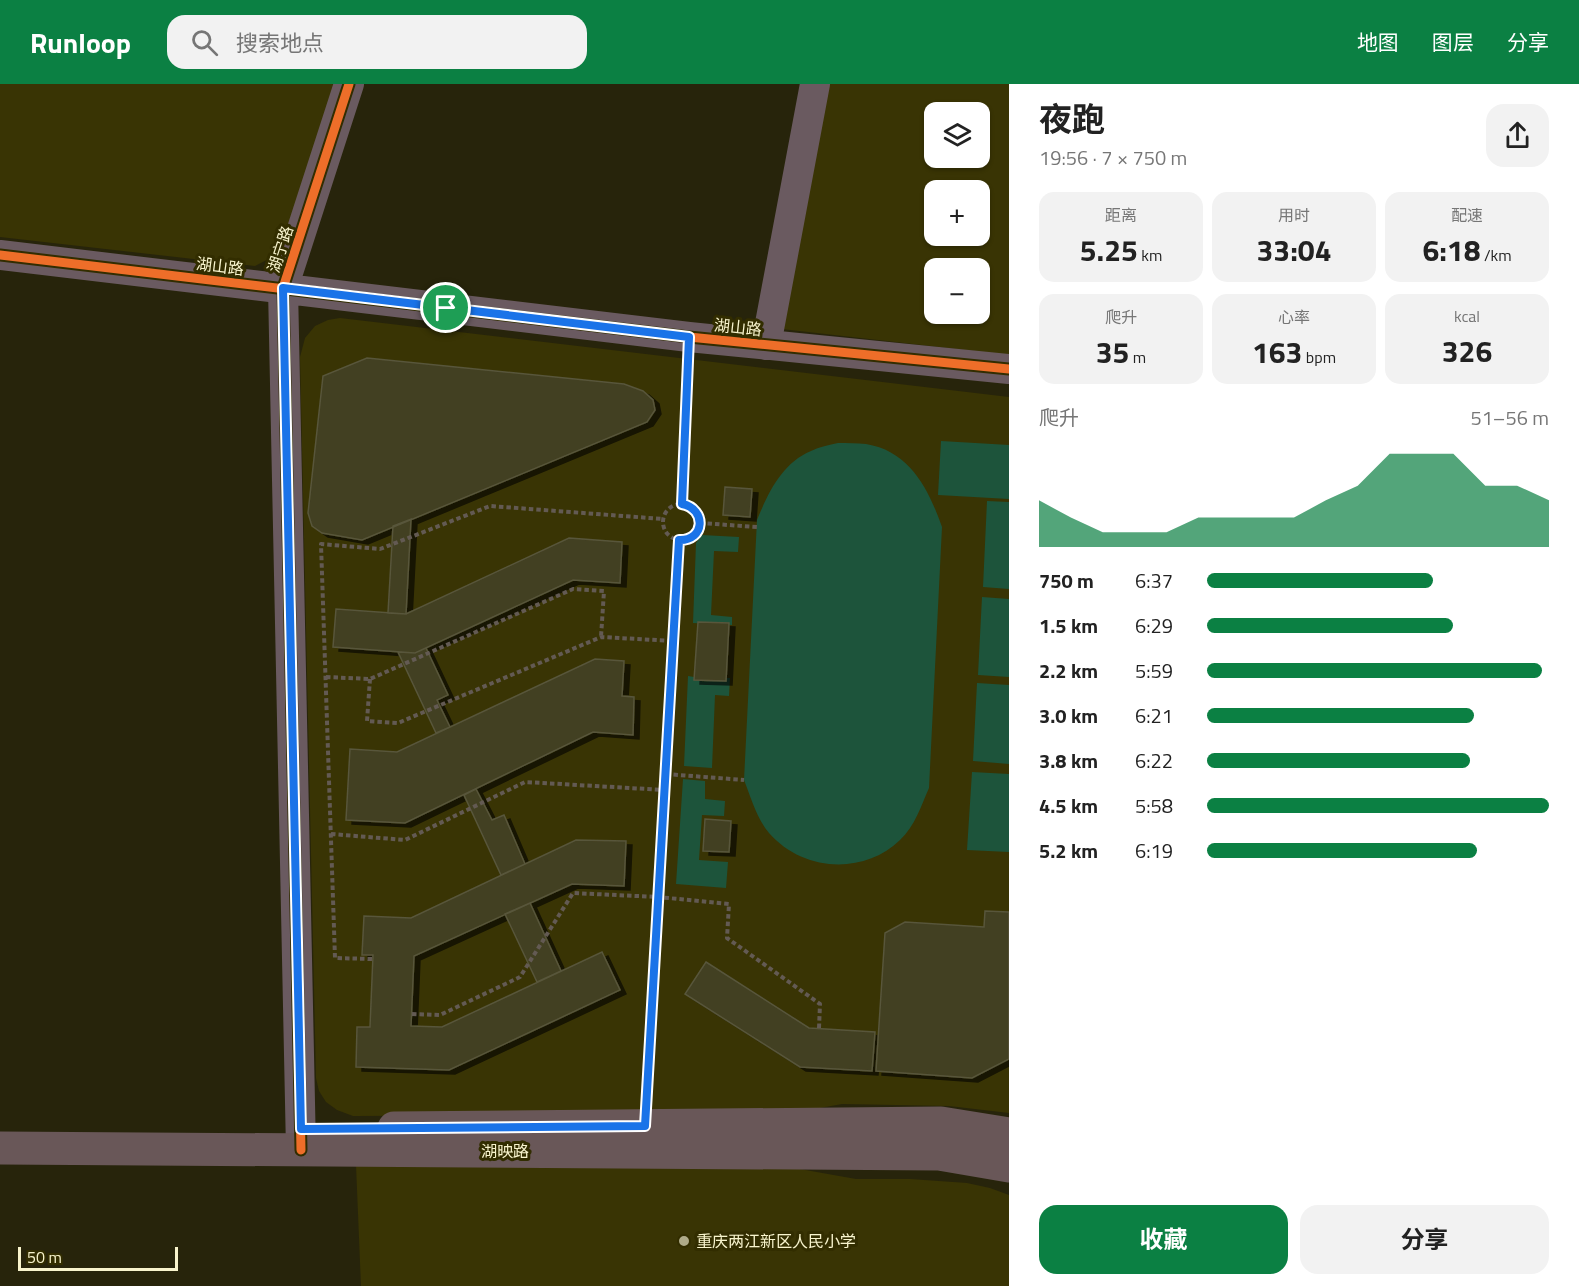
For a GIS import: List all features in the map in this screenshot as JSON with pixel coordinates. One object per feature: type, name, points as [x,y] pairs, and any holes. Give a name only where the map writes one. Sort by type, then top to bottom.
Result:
[{"type":"main road","name":"湖映路","points":[[0,1148],[301,1140],[645,1126],[940,1123],[1009,1134]]},
{"type":"main road","name":"湖映路","points":[[0,1126],[301,1140],[939,1154],[1009,1166]]},
{"type":"street","name":"湖宁路","points":[[301,1140],[283,288],[349,84]]},
{"type":"street","points":[[766,345],[815,84]]},
{"type":"street","name":"湖山路","points":[[0,255],[689,337],[1009,369]]},
{"type":"path","points":[[682,504],[689,337]]},
{"type":"path","points":[[682,504],[694,508],[700,523],[694,536],[690,539],[679,540],[667,534],[663,519],[666,511],[671,507],[682,504]]},
{"type":"path","points":[[372,959],[335,958],[321,544],[380,549],[490,506],[663,519]]},
{"type":"path","points":[[700,523],[757,527]]},
{"type":"path","points":[[645,1126],[679,540]]},
{"type":"path","points":[[326,676],[370,679],[573,589],[604,591],[601,637]]},
{"type":"path","points":[[370,679],[367,721],[398,723],[601,637],[674,641]]},
{"type":"path","points":[[666,774],[744,780]]},
{"type":"path","points":[[332,834],[405,840],[525,782],[665,790]]},
{"type":"path","points":[[412,1014],[440,1016],[519,977],[573,893],[658,897],[729,904],[727,938],[820,1004],[819,1028]]},
{"type":"shaded area","points":[[0,84],[340,84],[286,250],[255,266],[0,237]]},
{"type":"shaded area","points":[[805,84],[1009,84],[1009,355],[756,326]]},
{"type":"shaded area","points":[[340,318],[1009,397],[1009,1113],[949,1106],[842,1104],[787,1114],[353,1116],[337,1110],[326,1102],[319,1091],[316,1078],[300,357],[305,338],[315,326]]},
{"type":"shaded area","name":"重庆两江新区人民小学","points":[[356,1165],[783,1166],[856,1179],[910,1179],[967,1183],[1009,1195],[1009,1286],[361,1286]]},
{"type":"green space","points":[[941,441],[1009,445],[1009,499],[938,495]]},
{"type":"green space","points":[[838,443],[866,444],[895,455],[916,474],[924,486],[942,527],[929,788],[914,822],[900,840],[869,859],[834,864],[816,862],[799,855],[783,846],[769,833],[758,815],[744,780],[757,520],[771,489],[792,463],[814,450]]},
{"type":"green space","points":[[987,501],[1009,502],[1009,589],[983,587]]},
{"type":"green space","points":[[702,535],[739,537],[738,552],[714,551],[711,615],[732,617],[732,625],[693,623],[696,543]]},
{"type":"green space","points":[[982,597],[1009,599],[1009,677],[978,675]]},
{"type":"green space","points":[[688,676],[694,677],[695,680],[725,681],[726,678],[730,678],[729,696],[715,695],[712,768],[684,766]]},
{"type":"green space","points":[[977,683],[1009,685],[1009,764],[973,761]]},
{"type":"green space","points":[[972,772],[1009,774],[1009,852],[967,850]]},
{"type":"green space","points":[[683,779],[705,781],[705,799],[725,801],[724,816],[702,815],[699,860],[728,862],[726,888],[676,884]]},
{"type":"building","points":[[367,358],[624,384],[643,391],[653,400],[655,410],[647,422],[362,540],[322,533],[312,526],[308,513],[323,376]]},
{"type":"building","points":[[725,487],[752,489],[750,517],[723,515]]},
{"type":"building","points":[[411,519],[406,614],[388,613],[393,526]]},
{"type":"building","points":[[569,538],[622,542],[620,583],[573,580],[415,653],[333,647],[336,609],[406,614]]},
{"type":"building","points":[[698,622],[729,623],[726,681],[694,680]]},
{"type":"building","points":[[426,648],[448,695],[437,700],[450,727],[436,733],[398,652],[415,653]]},
{"type":"building","points":[[595,659],[624,661],[622,696],[634,697],[633,735],[593,732],[405,823],[346,820],[350,749],[397,752]]},
{"type":"building","points":[[476,789],[492,820],[504,815],[525,864],[501,875],[464,795]]},
{"type":"building","points":[[705,819],[731,821],[729,852],[703,851]]},
{"type":"building","points":[[576,840],[626,841],[624,886],[572,884],[414,956],[411,1026],[442,1027],[602,952],[620,990],[449,1070],[356,1067],[357,1027],[370,1027],[373,955],[362,955],[364,916],[411,918]]},
{"type":"building","points":[[530,903],[561,971],[537,982],[505,914]]},
{"type":"building","points":[[985,911],[1009,912],[1009,1059],[972,1078],[876,1071],[885,933],[905,922],[984,927]]},
{"type":"building","points":[[706,962],[809,1028],[875,1032],[872,1071],[800,1067],[685,994]]},
{"type":"cycle path","points":[[301,1150],[283,288],[349,84]]},
{"type":"cycle path","points":[[0,255],[689,337],[1009,369]]},
{"type":"place","name":"重庆两江新区人民小学","points":[[684,1241]]},
{"type":"route","points":[[283,288],[446,308],[689,337],[682,504],[694,508],[700,525],[698,531],[690,539],[679,540],[645,1126],[301,1129],[283,288]]}]
